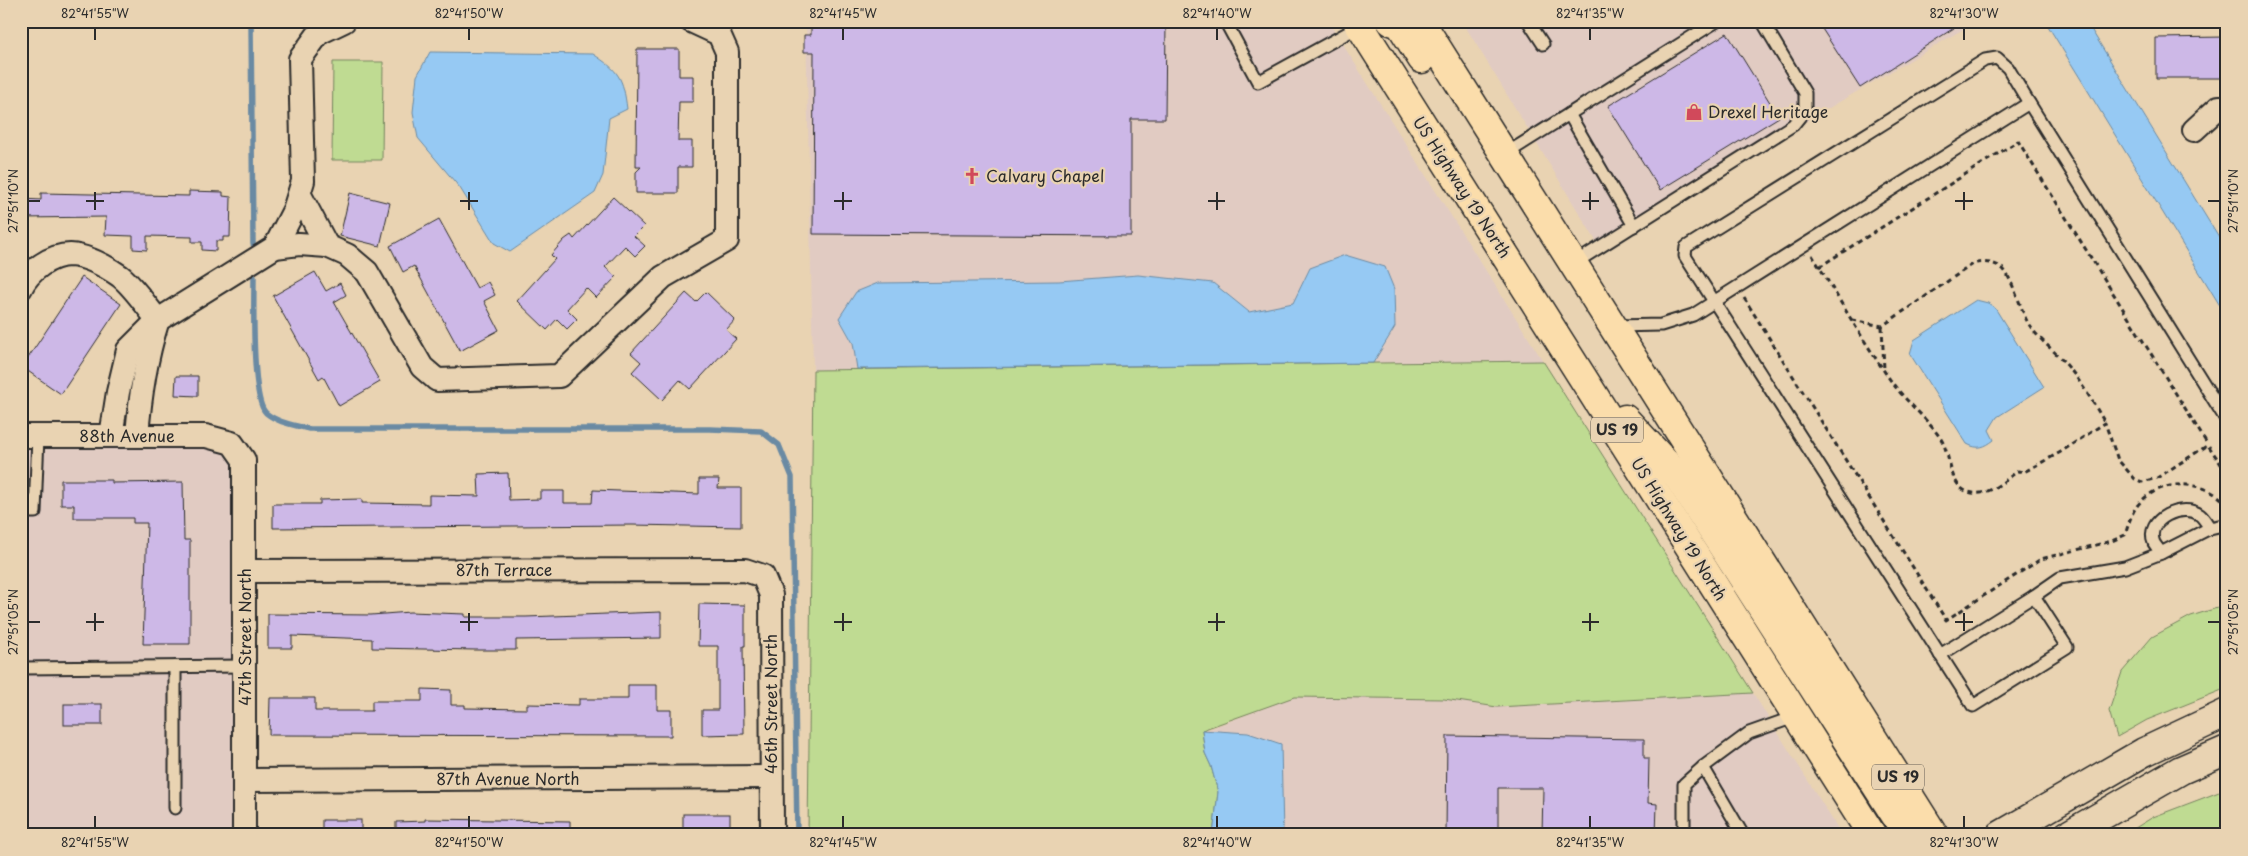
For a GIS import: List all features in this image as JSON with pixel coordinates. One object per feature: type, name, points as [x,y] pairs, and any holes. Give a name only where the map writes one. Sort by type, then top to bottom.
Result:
[{"type":"highway","points":[[1392,21],[1400,24],[1557,270],[1606,316]]},
{"type":"highway","name":"US 19","points":[[1420,21],[1934,835]]},
{"type":"highway","name":"US Highway 19 North","points":[[1358,23],[1581,372],[1872,835]]},
{"type":"highway","points":[[1581,372],[1676,474],[1908,835]]},
{"type":"street","points":[[275,247],[300,195],[303,181],[300,59],[319,33],[344,21]]},
{"type":"street","points":[[111,436],[118,392],[128,350],[158,320],[275,247],[299,244],[327,246],[347,255],[367,272],[422,367],[437,380],[559,376],[663,277],[727,240],[727,52],[718,34],[691,21]]},
{"type":"street","points":[[2194,130],[2218,107],[2227,107]]},
{"type":"street","points":[[300,195],[327,246]]},
{"type":"street","points":[[21,288],[27,277],[48,261],[70,255],[93,261],[121,277],[158,320]]},
{"type":"street","points":[[137,436],[146,357],[158,320]]},
{"type":"street","name":"88th Avenue","points":[[30,436],[206,436],[232,443]]},
{"type":"street","name":"47th Street North","points":[[232,443],[244,460],[244,835]]},
{"type":"street","name":"87th Terrace","points":[[245,571],[745,570],[763,576]]},
{"type":"street","name":"46th Street North","points":[[763,576],[771,595],[772,835]]},
{"type":"street","points":[[2001,835],[2144,752],[2227,713]]},
{"type":"street","points":[[2068,835],[2181,770],[2227,750]]},
{"type":"street","name":"87th Avenue North","points":[[245,780],[771,777]]},
{"type":"lane","points":[[1225,21],[1258,82],[1358,23]]},
{"type":"lane","points":[[1528,21],[1542,44]]},
{"type":"lane","points":[[1504,155],[1717,21]]},
{"type":"lane","points":[[1574,264],[1792,125],[1805,110],[1806,93],[1762,21]]},
{"type":"lane","points":[[2034,596],[2067,648],[1973,706],[1716,308],[1685,256],[1686,248],[1986,60],[1997,58],[2008,68],[2227,421]]},
{"type":"lane","points":[[1606,316],[1661,325],[1716,308],[2028,103]]},
{"type":"lane","points":[[1569,114],[1634,226]]},
{"type":"lane","points":[[21,512],[35,512],[30,436]]},
{"type":"lane","points":[[2161,553],[2153,541],[2154,530],[2161,519],[2174,511],[2187,510],[2200,515],[2210,528]]},
{"type":"lane","points":[[1940,655],[2060,578],[2125,567],[2161,553],[2210,528],[2227,524]]},
{"type":"lane","points":[[21,668],[245,666]]},
{"type":"lane","points":[[175,667],[176,808]]},
{"type":"lane","points":[[1684,835],[1684,784],[1703,767],[1749,734],[1797,716]]},
{"type":"lane","points":[[1703,767],[1743,835]]},
{"type":"path","points":[[1819,267],[2018,141],[2208,445],[2227,472]]},
{"type":"path","points":[[1803,259],[1811,254],[1884,371],[1943,441],[1959,486],[1973,493],[1983,494],[1991,491],[2018,471],[2024,472],[2060,453],[2105,422]]},
{"type":"path","points":[[1852,320],[1882,326],[1973,264],[1980,261],[2001,267],[2009,275],[2014,293],[2027,321],[2066,363],[2105,422],[2118,460],[2135,479],[2142,482],[2157,478],[2208,445]]},
{"type":"path","points":[[1716,308],[1749,294]]},
{"type":"path","points":[[1743,298],[1946,620],[2041,559],[2112,541],[2125,535],[2136,507],[2147,496],[2160,488],[2176,484],[2203,487],[2216,494],[2227,504]]},
{"type":"path","points":[[1882,326],[1884,371]]},
{"type":"shaded area","points":[[806,21],[1328,21],[1543,361],[1373,363],[1395,327],[1310,268],[1293,303],[1249,312],[1213,283],[1138,275],[1059,281],[839,318],[853,343],[857,369],[813,370]]},
{"type":"shaded area","points":[[1462,21],[1977,21],[1598,244]]},
{"type":"shaded area","points":[[21,446],[205,446],[227,452],[235,464],[235,835],[21,835]]},
{"type":"shaded area","points":[[1753,693],[1842,835],[1283,835],[1281,744],[1248,733],[1206,730],[1294,697],[1444,699],[1497,707]]},
{"type":"green space","points":[[333,62],[383,62],[382,160],[332,160]]},
{"type":"green space","points":[[1543,361],[1753,693],[1497,707],[1444,699],[1294,697],[1202,730],[1205,753],[1211,766],[1218,792],[1213,835],[808,835],[813,370]]},
{"type":"green space","points":[[2227,605],[2227,688],[2147,720],[2117,737],[2109,711],[2122,672],[2152,637],[2191,616]]},
{"type":"green space","points":[[2227,789],[2227,835],[2124,835],[2153,817]]},
{"type":"water","points":[[2045,21],[2086,21],[2227,251],[2227,317]]},
{"type":"water","points":[[430,52],[593,54],[609,65],[618,76],[624,89],[627,109],[609,118],[603,175],[595,193],[510,252],[494,243],[460,188],[418,138],[413,112],[417,76]]},
{"type":"water","points":[[1345,255],[1385,267],[1394,289],[1395,327],[1373,363],[857,369],[853,343],[839,318],[856,292],[878,283],[1059,281],[1138,275],[1213,283],[1249,312],[1293,303],[1310,268]]},
{"type":"water","points":[[1976,300],[1988,303],[1995,308],[2044,387],[1997,417],[1989,430],[1994,440],[1978,447],[1967,444],[1910,354],[1914,340]]},
{"type":"water","points":[[1202,730],[1248,733],[1281,744],[1283,835],[1213,835],[1218,792],[1211,766],[1205,753]]},
{"type":"building","name":"Calvary Chapel","points":[[811,21],[1166,21],[1165,119],[1131,119],[1131,236],[813,234],[814,52],[804,52],[804,35],[811,35]]},
{"type":"building","points":[[1817,21],[1965,21],[1860,88]]},
{"type":"building","name":"Drexel Heritage","points":[[1727,33],[1779,117],[1660,190],[1608,106]]},
{"type":"building","points":[[2227,37],[2227,78],[2156,78],[2156,38]]},
{"type":"building","points":[[637,49],[679,49],[679,76],[693,76],[693,102],[679,102],[678,141],[692,141],[692,167],[678,167],[678,193],[636,193],[636,172],[641,167],[636,167]]},
{"type":"building","points":[[189,191],[223,192],[223,196],[231,197],[230,237],[223,237],[223,241],[216,241],[216,251],[202,250],[202,242],[192,242],[192,237],[147,236],[147,250],[133,249],[133,236],[105,235],[106,217],[21,218],[21,199],[41,200],[41,193],[189,196]]},
{"type":"building","points":[[350,193],[390,203],[380,246],[340,236]]},
{"type":"building","points":[[613,197],[644,226],[634,236],[645,246],[635,256],[625,246],[605,267],[616,277],[596,298],[586,288],[567,309],[577,319],[567,329],[557,319],[547,330],[517,301],[555,259],[551,255],[564,240],[571,235],[574,239]]},
{"type":"building","points":[[439,219],[477,288],[488,282],[495,295],[484,301],[499,330],[460,351],[414,266],[403,272],[390,246]]},
{"type":"building","points":[[315,272],[326,291],[340,283],[346,295],[334,302],[380,382],[339,406],[323,376],[319,379],[273,296]]},
{"type":"building","points":[[82,277],[121,304],[61,394],[22,367]]},
{"type":"building","points":[[706,292],[735,320],[726,330],[736,339],[690,389],[680,380],[662,400],[632,372],[641,362],[631,353],[686,293],[696,302]]},
{"type":"building","points":[[176,376],[198,376],[198,396],[175,395]]},
{"type":"building","points":[[508,473],[509,500],[540,499],[540,491],[564,491],[564,503],[592,503],[593,490],[699,494],[699,479],[719,479],[718,488],[741,488],[741,527],[632,525],[273,528],[273,504],[320,504],[320,500],[362,499],[362,503],[429,504],[429,495],[479,496],[478,474]]},
{"type":"building","points":[[61,480],[112,480],[112,483],[183,482],[184,540],[190,540],[190,644],[143,644],[147,523],[133,523],[133,518],[74,518],[74,505],[61,505]]},
{"type":"building","points":[[699,604],[745,605],[745,646],[743,646],[744,734],[702,735],[702,710],[718,710],[718,646],[698,646]]},
{"type":"building","points":[[410,612],[465,614],[465,617],[526,617],[661,612],[661,638],[516,640],[516,650],[476,650],[372,648],[372,639],[292,636],[292,648],[268,648],[268,614],[371,615]]},
{"type":"building","points":[[628,685],[657,685],[657,710],[671,710],[671,736],[269,735],[270,698],[315,698],[315,711],[372,711],[372,701],[422,701],[422,689],[451,690],[451,705],[465,705],[465,708],[527,709],[527,704],[579,705],[579,699],[628,699]]},
{"type":"building","points":[[64,704],[102,704],[102,725],[64,725]]},
{"type":"building","points":[[1447,736],[1644,739],[1644,758],[1649,758],[1648,803],[1657,804],[1656,835],[1542,835],[1543,788],[1498,788],[1498,835],[1446,835]]},
{"type":"building","points":[[683,814],[730,814],[730,835],[683,835]]},
{"type":"building","points":[[425,819],[570,821],[570,835],[396,835],[396,822],[425,821]]},
{"type":"building","points":[[322,820],[361,820],[361,835],[322,835]]},
{"type":"waterway","points":[[251,21],[253,244]]},
{"type":"waterway","points":[[254,277],[254,349],[261,404],[266,413],[287,423],[309,429],[710,429],[761,431],[779,445],[792,477],[797,835]]},
{"type":"place","name":"Drexel Heritage","points":[[1694,112]]},
{"type":"place","name":"Calvary Chapel","points":[[972,176]]}]
